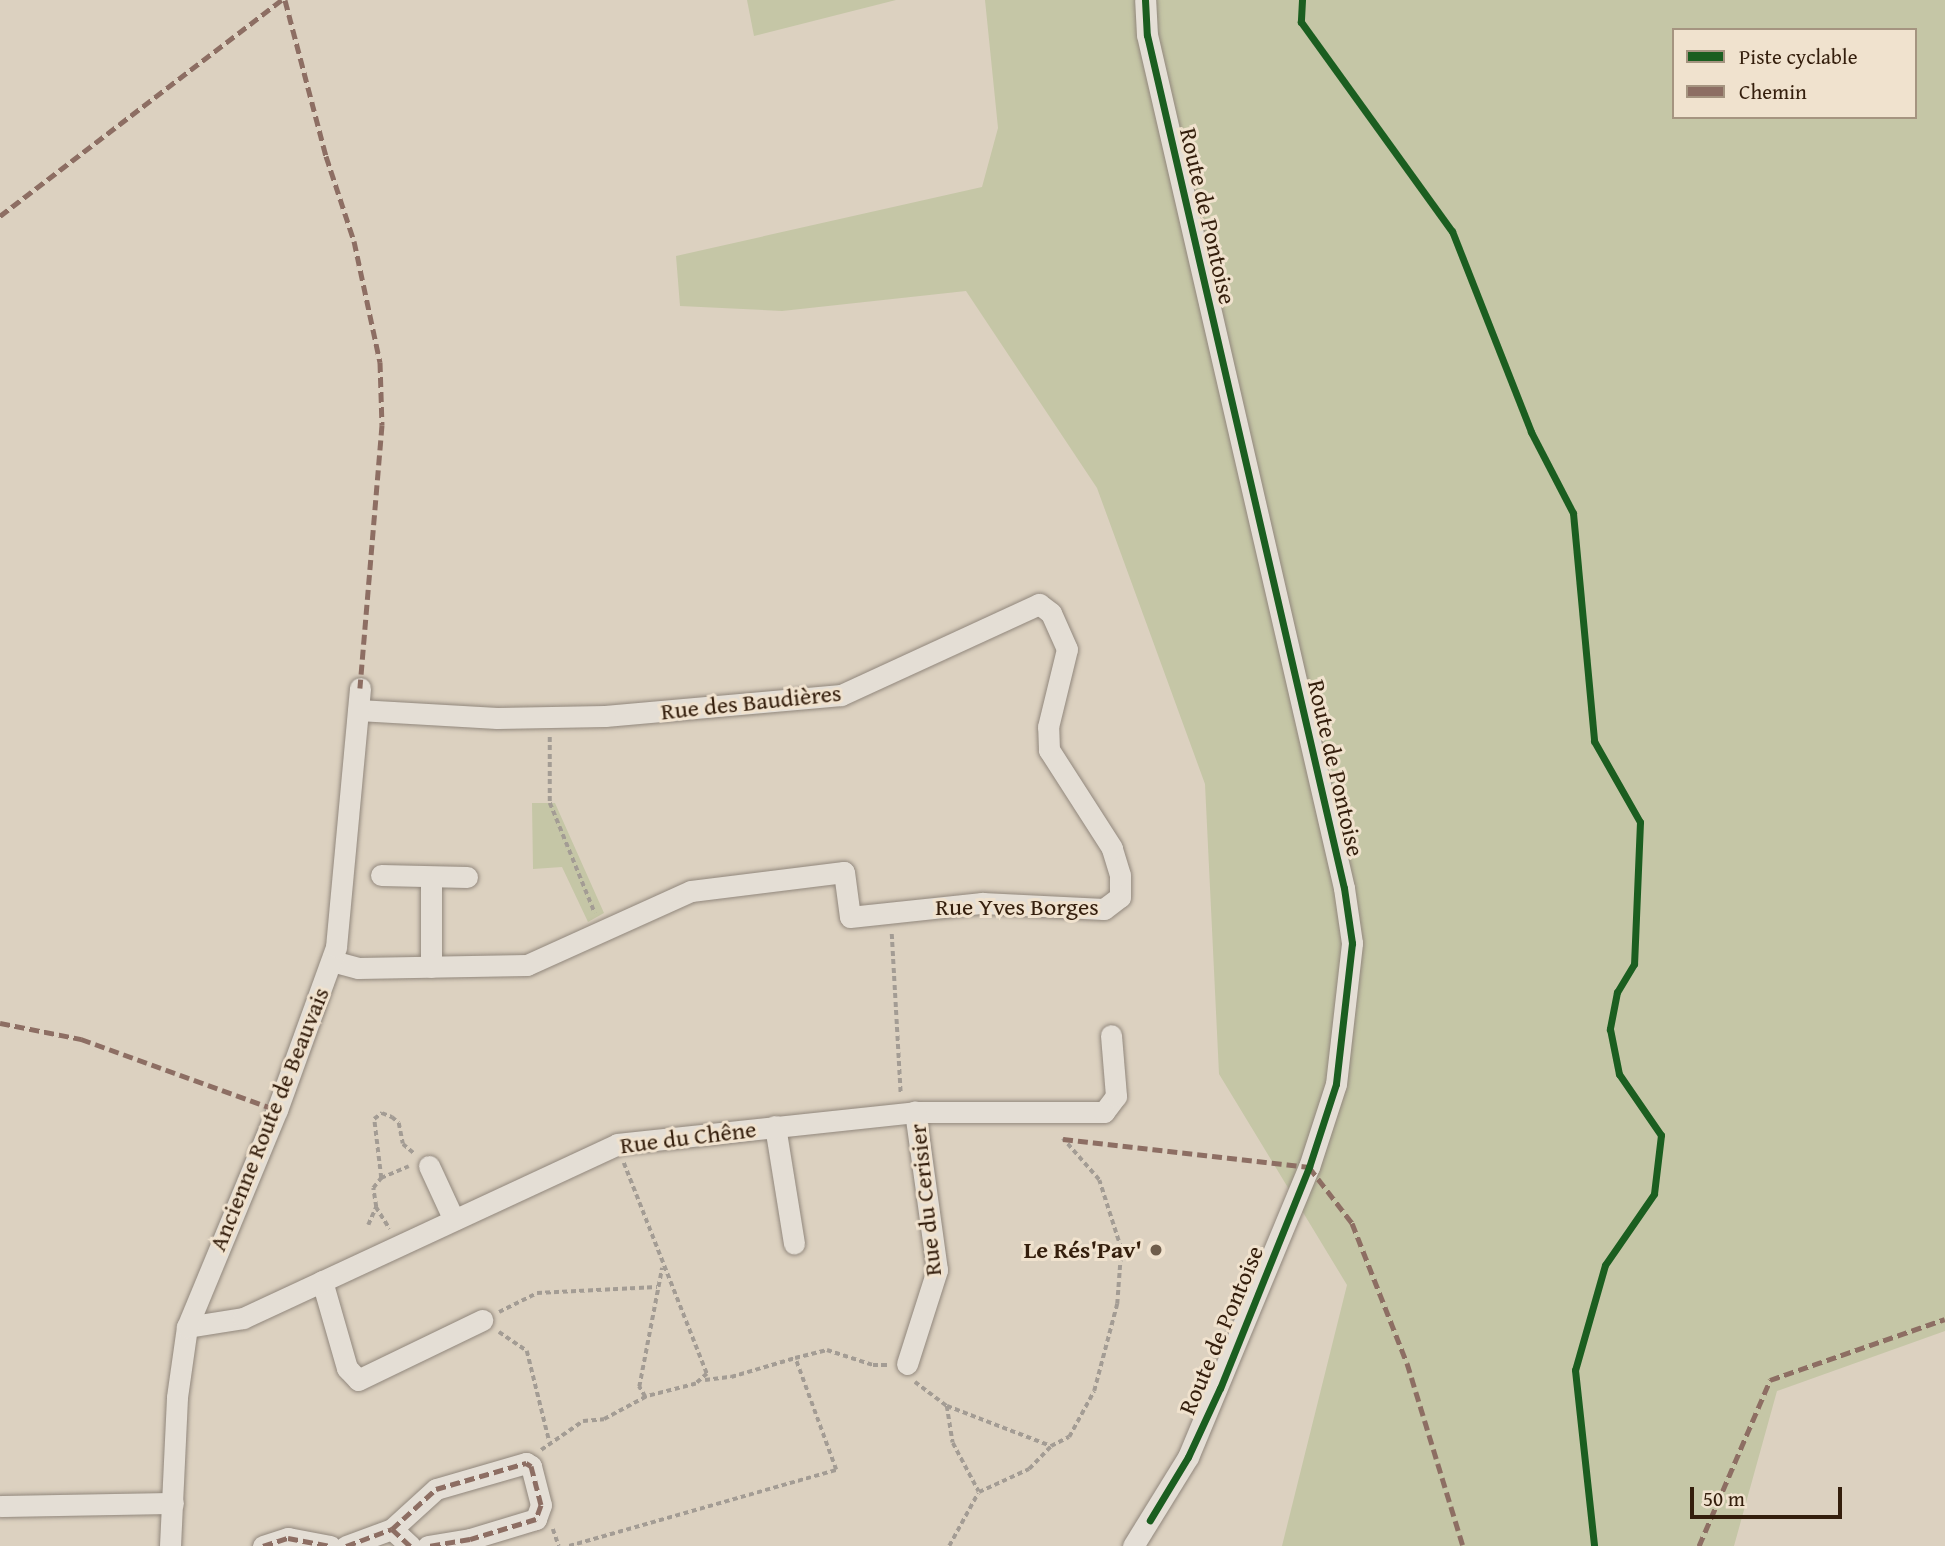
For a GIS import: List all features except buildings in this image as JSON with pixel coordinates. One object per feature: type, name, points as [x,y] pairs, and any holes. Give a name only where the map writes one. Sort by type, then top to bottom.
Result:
[{"type":"street","name":"Route de Pontoise","points":[[1133,1546],[1188,1457],[1309,1167],[1336,1084],[1352,943],[1344,888],[1147,35],[1145,0]]},
{"type":"street","name":"Rue des Baudières","points":[[359,699],[550,717],[633,714],[841,695],[1039,604],[1051,613],[1067,649],[1048,727],[1053,760]]},
{"type":"street","name":"Ancienne Route de Beauvais","points":[[170,1546],[177,1397],[187,1328],[277,1110],[332,961],[340,927],[359,699]]},
{"type":"street","name":"Rue Yves Borges","points":[[332,961],[358,968],[527,964],[691,891],[844,872],[850,917],[982,903],[1104,909],[1116,903],[1120,875],[1112,848],[1053,760]]},
{"type":"street","points":[[381,874],[467,877]]},
{"type":"street","points":[[431,877],[431,967]]},
{"type":"street","name":"Rue du Chêne","points":[[187,1328],[243,1318],[617,1144],[909,1113],[1104,1112],[1116,1096],[1111,1035]]},
{"type":"street","name":"Rue du Cerisier","points":[[907,1364],[937,1270],[909,1113]]},
{"type":"street","points":[[775,1126],[794,1243]]},
{"type":"street","points":[[421,1164],[453,1218]]},
{"type":"street","points":[[322,1281],[347,1368],[358,1380],[482,1320]]},
{"type":"street","points":[[346,1546],[392,1530],[436,1489],[529,1464],[541,1505],[536,1519],[470,1539],[428,1546]]},
{"type":"street","points":[[0,1506],[173,1503]]},
{"type":"street","points":[[392,1530],[410,1546]]},
{"type":"street","points":[[263,1546],[288,1538],[330,1546]]},
{"type":"path","points":[[550,717],[550,803],[604,931]]},
{"type":"path","points":[[891,912],[909,1113]]},
{"type":"path","points":[[381,1178],[381,1151],[373,1130],[374,1119],[382,1113],[399,1123],[403,1144],[421,1164],[381,1178],[373,1188],[376,1207],[400,1244]]},
{"type":"path","points":[[949,1546],[979,1492],[1029,1469],[1051,1447],[1076,1428],[1094,1391],[1122,1269],[1108,1200],[1084,1160],[1063,1139]]},
{"type":"path","points":[[617,1144],[662,1268],[707,1374],[705,1380]]},
{"type":"path","points":[[368,1225],[376,1207]]},
{"type":"path","points":[[645,1396],[639,1387],[653,1328],[657,1287],[662,1268]]},
{"type":"path","points":[[550,1440],[527,1351],[482,1320],[537,1293],[657,1287]]},
{"type":"path","points":[[529,1464],[550,1440],[583,1421],[604,1419],[645,1396],[705,1380],[731,1377],[827,1350],[873,1365],[907,1364],[921,1390],[947,1405],[1051,1447]]},
{"type":"path","points":[[569,1546],[836,1470],[794,1358]]},
{"type":"path","points":[[947,1405],[953,1443],[979,1492]]},
{"type":"green space","points":[[747,0],[896,0],[754,36]]},
{"type":"green space","points":[[985,0],[1945,0],[1945,1331],[1777,1391],[1734,1546],[1282,1546],[1347,1285],[1219,1074],[1205,784],[1097,488],[966,291],[782,311],[680,306],[676,256],[982,187],[998,128]]},
{"type":"green space","points":[[532,803],[555,803],[604,913],[588,922],[562,867],[533,869]]},
{"type":"marked path","points":[[0,216],[282,0]]},
{"type":"marked path","points":[[285,0],[326,156],[354,241],[380,362],[382,425],[360,688]]},
{"type":"marked path","points":[[0,1023],[81,1039],[277,1110]]},
{"type":"marked path","points":[[1063,1139],[1309,1167],[1352,1223],[1407,1363],[1463,1546]]},
{"type":"marked path","points":[[1699,1546],[1770,1380],[1945,1319]]},
{"type":"marked path","points":[[346,1546],[392,1529],[436,1489],[526,1463],[531,1466],[541,1505],[536,1519],[470,1539],[428,1546]]},
{"type":"marked path","points":[[392,1529],[410,1546]]},
{"type":"marked path","points":[[263,1546],[288,1538],[330,1546]]},
{"type":"cycle path","points":[[1145,0],[1147,35],[1344,888],[1352,943],[1336,1084],[1309,1167],[1220,1388],[1188,1457],[1150,1520]]},
{"type":"cycle path","points":[[1302,0],[1301,22],[1452,231],[1531,432],[1573,513],[1594,741],[1640,822],[1634,964],[1617,992],[1610,1029],[1619,1074],[1661,1135],[1654,1194],[1605,1265],[1575,1370],[1594,1546]]},
{"type":"place","name":"Le Rés'Pav'","points":[[1156,1250]]}]
